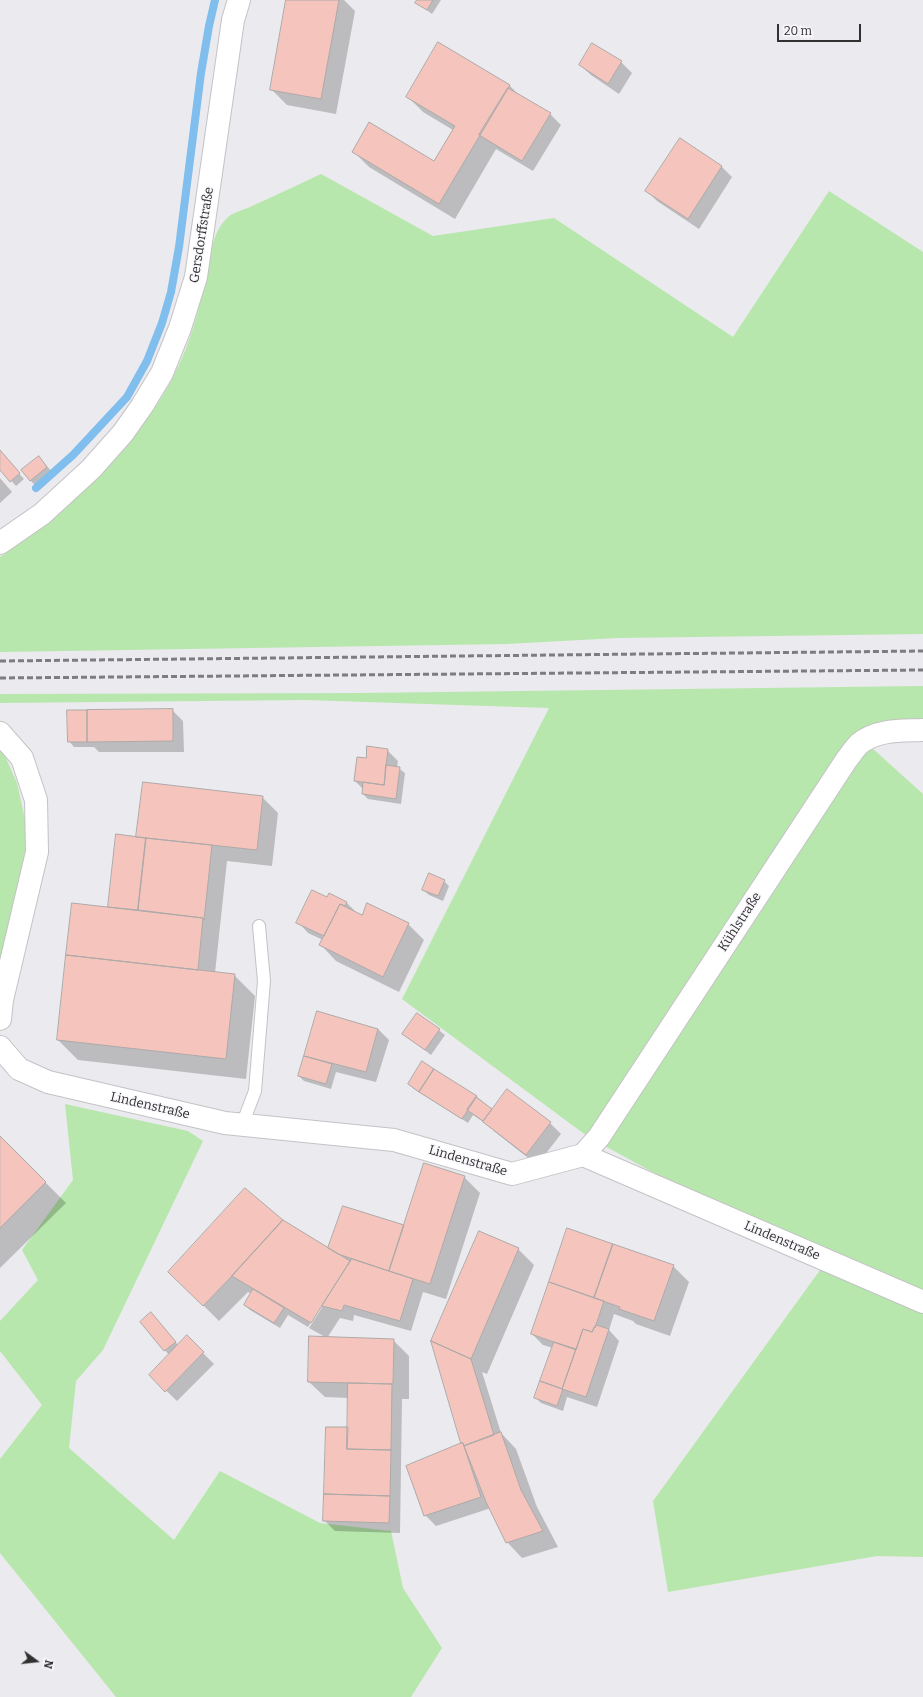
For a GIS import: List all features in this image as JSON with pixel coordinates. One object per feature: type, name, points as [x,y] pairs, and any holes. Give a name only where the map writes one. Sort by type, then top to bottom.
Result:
[{"type":"street","name":"Gersdorffstraße","points":[[0,543],[42,514],[91,469],[123,433],[142,406],[162,373],[180,328],[196,277],[233,20],[239,0]]},
{"type":"street","name":"Kühlstraße","points":[[583,1155],[599,1137],[847,758],[860,744],[874,736],[891,731],[923,730]]},
{"type":"street","points":[[0,733],[22,758],[36,800],[37,852],[2,1000],[0,1020]]},
{"type":"street","name":"Lindenstraße","points":[[0,1047],[18,1069],[48,1082],[225,1123],[394,1140],[512,1174],[583,1155],[923,1302]]},
{"type":"lane","points":[[242,1125],[255,1091],[264,981],[259,926]]},
{"type":"green space","points":[[321,174],[433,236],[554,218],[733,337],[829,191],[923,252],[923,634],[618,638],[506,644],[0,652],[0,557],[60,512],[88,486],[115,459],[139,430],[161,399],[178,366],[192,331],[206,278],[214,239],[221,225],[234,213]]},
{"type":"green space","points":[[923,686],[923,722],[860,737],[841,748],[587,1136],[402,999],[549,708],[306,700],[0,703],[0,694],[362,693]]},
{"type":"green space","points":[[872,748],[923,794],[923,1557],[877,1556],[668,1592],[653,1501],[823,1266],[605,1146],[858,757]]},
{"type":"green space","points":[[0,750],[5,756],[17,783],[26,824],[26,855],[0,962]]},
{"type":"green space","points":[[65,1104],[188,1131],[203,1141],[103,1350],[76,1381],[69,1448],[174,1540],[220,1471],[320,1523],[391,1531],[403,1588],[442,1648],[411,1697],[116,1697],[0,1553],[0,1459],[42,1405],[0,1351],[0,1321],[38,1280],[22,1250],[73,1180]]},
{"type":"building","points":[[286,0],[339,0],[321,99],[270,90]]},
{"type":"building","points":[[417,0],[433,0],[427,10],[415,3]]},
{"type":"building","points":[[438,42],[510,85],[439,204],[352,152],[369,122],[434,161],[455,126],[406,97]]},
{"type":"building","points":[[592,43],[622,61],[608,84],[579,65]]},
{"type":"building","points":[[508,88],[551,113],[522,161],[479,135]]},
{"type":"building","points":[[680,138],[722,166],[688,219],[645,191]]},
{"type":"building","points":[[0,450],[20,473],[10,482],[0,470]]},
{"type":"building","points":[[39,456],[47,467],[30,481],[21,470]]},
{"type":"building","points":[[173,709],[173,741],[87,742],[87,710]]},
{"type":"building","points":[[67,710],[87,710],[87,742],[68,742]]},
{"type":"building","points":[[367,746],[388,749],[384,785],[354,781],[357,757],[366,758]]},
{"type":"building","points":[[386,765],[400,767],[396,799],[362,794],[363,782],[384,785]]},
{"type":"building","points":[[143,782],[263,796],[257,850],[136,837]]},
{"type":"building","points":[[116,834],[146,838],[138,910],[108,907]]},
{"type":"building","points":[[146,838],[212,845],[204,920],[203,918],[138,910]]},
{"type":"building","points":[[429,873],[445,880],[438,896],[422,890]]},
{"type":"building","points":[[312,890],[327,897],[329,893],[347,902],[345,906],[340,904],[324,936],[296,923]]},
{"type":"building","points":[[72,903],[203,918],[198,970],[66,955]]},
{"type":"building","points":[[367,903],[409,923],[383,977],[319,945],[340,904],[362,915]]},
{"type":"building","points":[[66,955],[235,974],[226,1059],[57,1040]]},
{"type":"building","points":[[317,1011],[378,1029],[366,1072],[304,1056]]},
{"type":"building","points":[[417,1013],[440,1029],[425,1050],[402,1034]]},
{"type":"building","points":[[304,1056],[332,1064],[326,1084],[298,1076]]},
{"type":"building","points":[[422,1061],[434,1069],[419,1092],[408,1084]]},
{"type":"building","points":[[434,1069],[477,1096],[462,1119],[419,1092]]},
{"type":"building","points":[[507,1089],[551,1122],[526,1155],[483,1122]]},
{"type":"building","points":[[476,1097],[492,1109],[483,1121],[467,1110]]},
{"type":"building","points":[[0,1136],[46,1182],[0,1228]]},
{"type":"building","points":[[424,1163],[465,1176],[430,1284],[389,1271]]},
{"type":"building","points":[[245,1188],[283,1220],[203,1306],[168,1272]]},
{"type":"building","points":[[343,1206],[404,1225],[389,1271],[338,1254],[328,1248]]},
{"type":"building","points":[[283,1220],[350,1261],[311,1323],[232,1276]]},
{"type":"building","points":[[567,1228],[613,1244],[594,1298],[549,1282]]},
{"type":"building","points":[[479,1231],[519,1248],[471,1359],[431,1341]]},
{"type":"building","points":[[613,1244],[674,1265],[654,1321],[619,1309],[620,1307],[594,1298]]},
{"type":"building","points":[[352,1259],[413,1279],[400,1321],[344,1305],[342,1311],[322,1306]]},
{"type":"building","points":[[549,1282],[604,1301],[595,1328],[594,1327],[592,1332],[583,1329],[576,1350],[531,1334]]},
{"type":"building","points":[[253,1289],[284,1308],[274,1323],[244,1305]]},
{"type":"building","points":[[151,1312],[176,1342],[164,1351],[140,1322]]},
{"type":"building","points":[[596,1325],[609,1329],[586,1397],[562,1389],[583,1329],[592,1332]]},
{"type":"building","points":[[187,1335],[204,1352],[165,1392],[149,1375]]},
{"type":"building","points":[[309,1336],[394,1339],[393,1384],[308,1382]]},
{"type":"building","points":[[431,1341],[471,1359],[494,1435],[464,1446],[463,1443],[461,1443]]},
{"type":"building","points":[[554,1342],[576,1349],[562,1389],[540,1381]]},
{"type":"building","points":[[540,1381],[563,1389],[557,1406],[534,1398]]},
{"type":"building","points":[[348,1383],[392,1384],[391,1450],[347,1449]]},
{"type":"building","points":[[326,1427],[348,1427],[347,1449],[391,1450],[390,1496],[324,1494]]},
{"type":"building","points":[[501,1432],[521,1490],[543,1531],[506,1543],[486,1502],[464,1446]]},
{"type":"building","points":[[463,1443],[481,1497],[424,1516],[406,1466]]},
{"type":"building","points":[[324,1494],[390,1496],[389,1523],[323,1521]]},
{"type":"waterway","points":[[36,488],[73,455],[127,397],[147,361],[162,323],[171,292],[179,247],[201,73],[215,0]]},
{"type":"railway","points":[[0,661],[923,651]]},
{"type":"railway","points":[[0,678],[923,670]]}]
